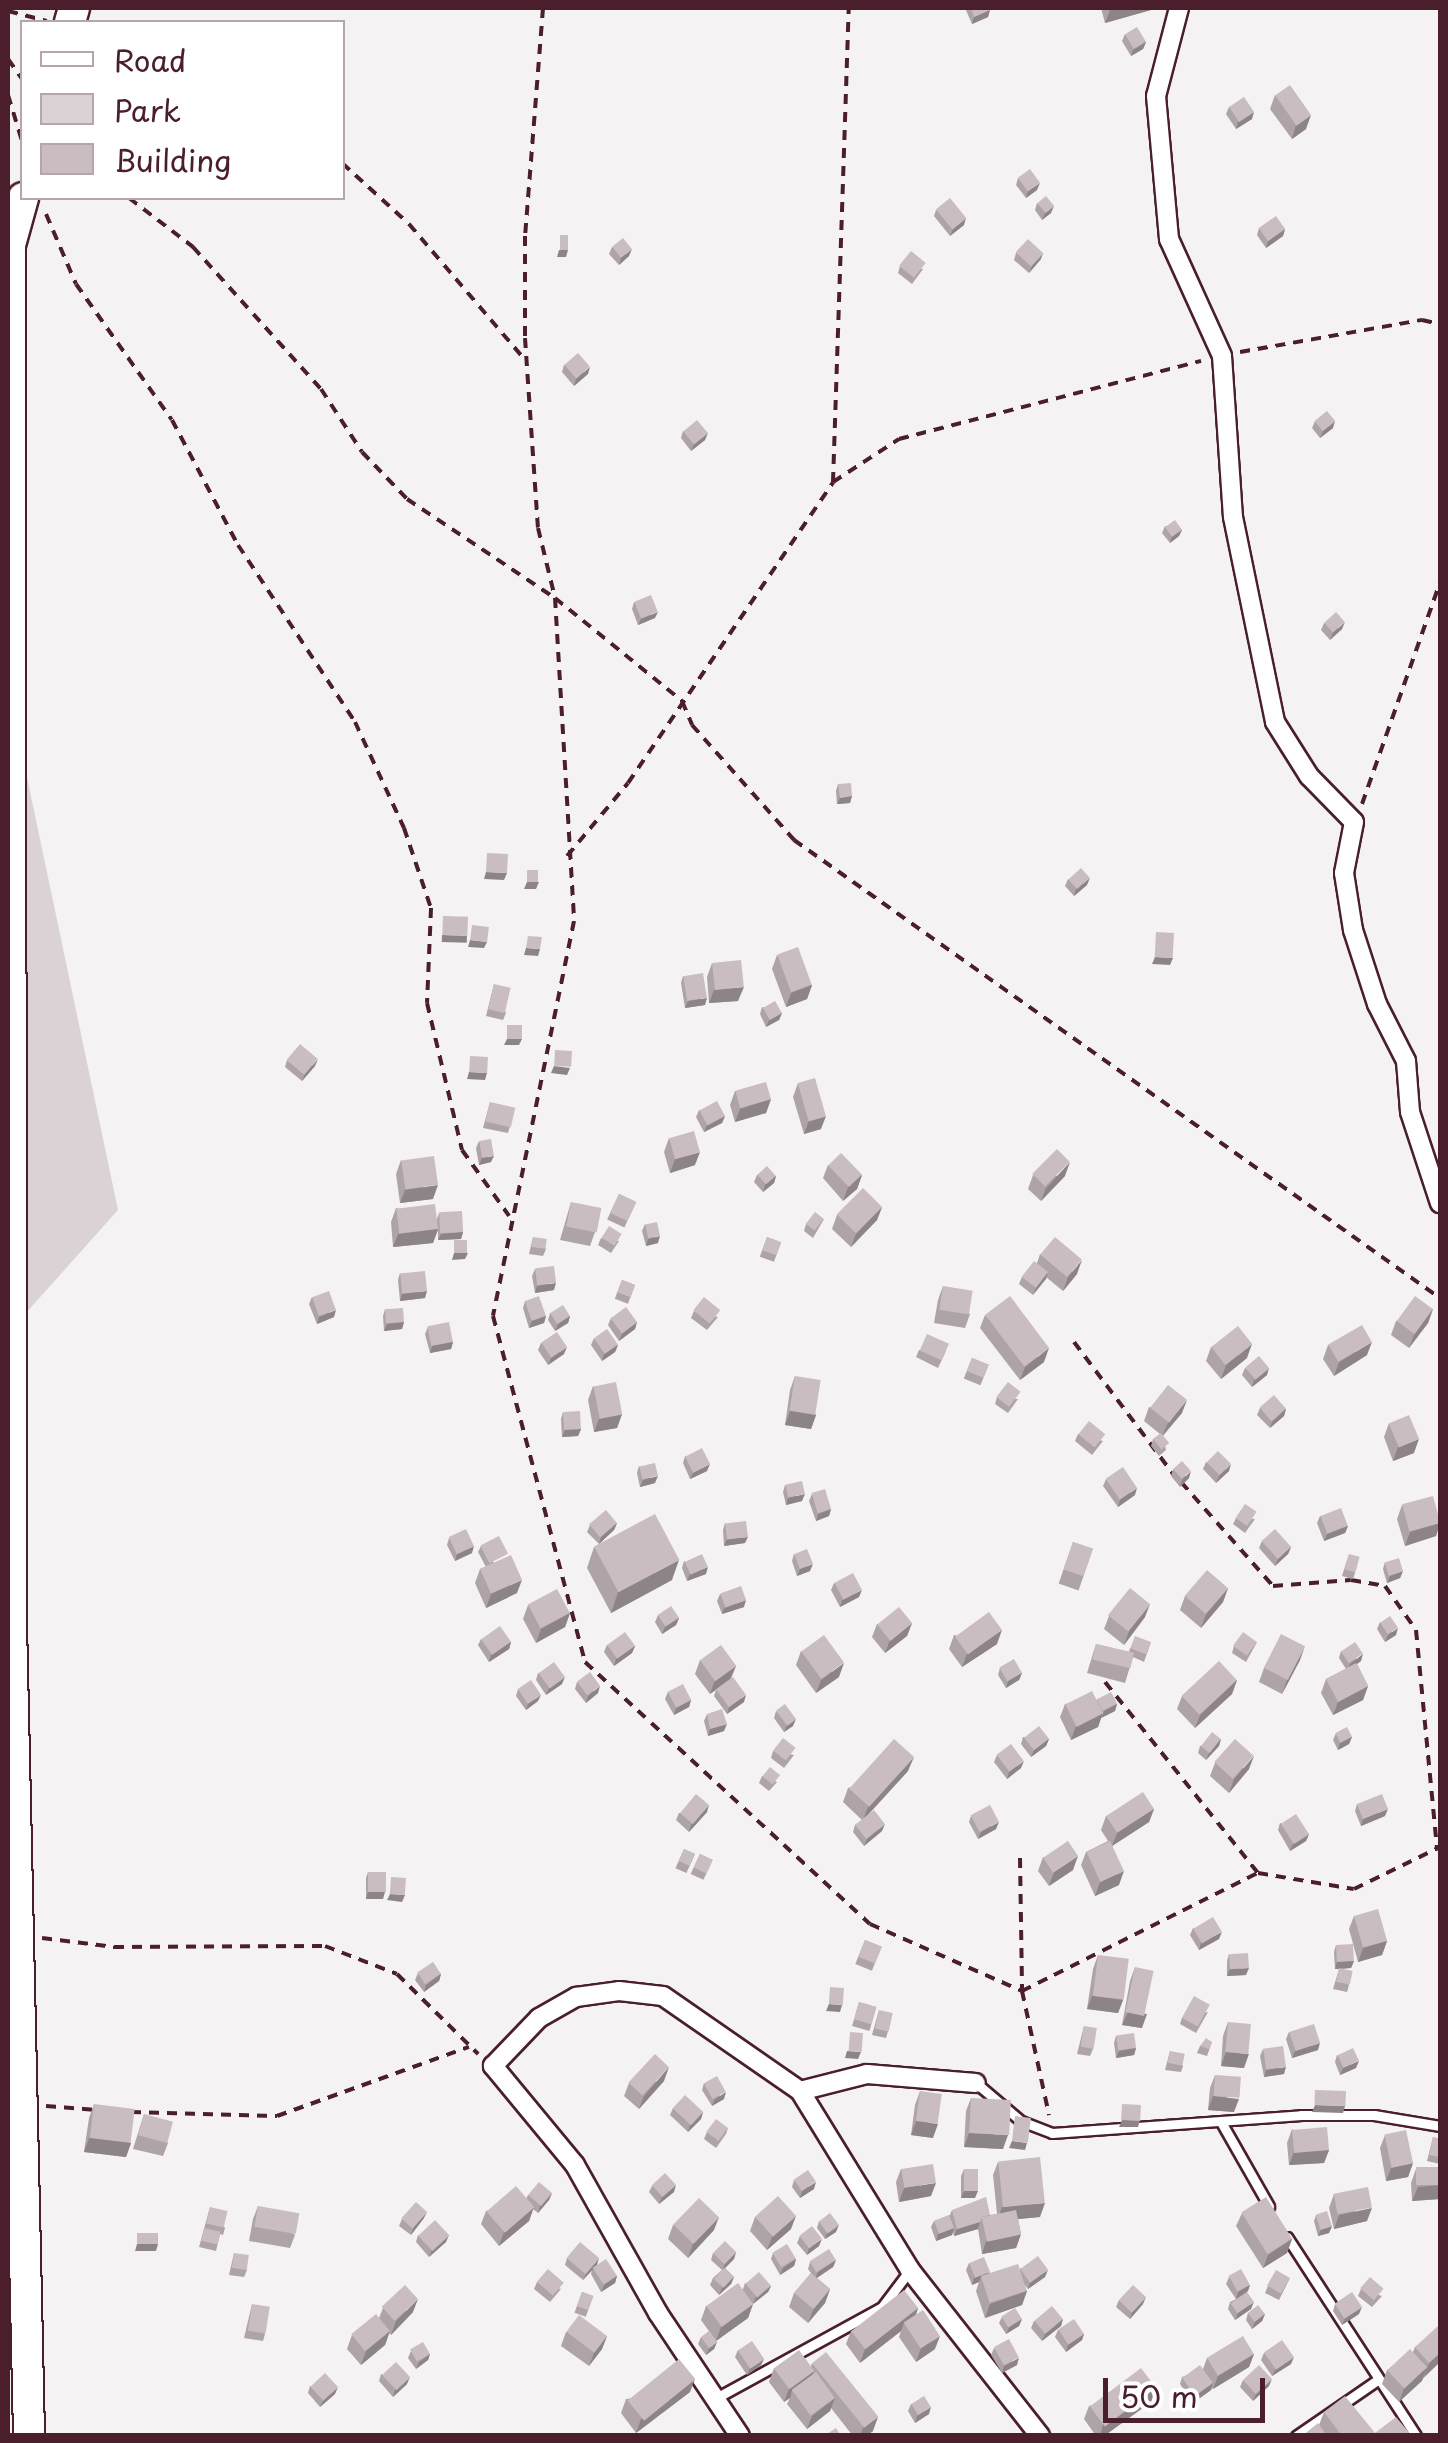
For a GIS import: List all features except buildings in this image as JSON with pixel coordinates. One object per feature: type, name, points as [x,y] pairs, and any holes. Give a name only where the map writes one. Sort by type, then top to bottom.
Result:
[{"type":"highway","points":[[28,2436],[18,1935],[10,245],[33,203]]},
{"type":"street","points":[[1179,8],[1156,96],[1169,239],[1222,356],[1232,518],[1275,722],[1309,776],[1354,822],[1344,873],[1353,930],[1377,1004],[1406,1061],[1410,1112],[1440,1203]]},
{"type":"street","points":[[740,2436],[658,2313],[575,2165],[493,2066],[539,2018],[576,1997],[619,1990],[662,1996],[800,2091],[910,2270],[1040,2436]]},
{"type":"street","points":[[800,2091],[867,2074],[976,2084]]},
{"type":"lane","points":[[976,2084],[1022,2121],[1052,2133],[1374,2115],[1440,2126]]},
{"type":"lane","points":[[1220,2122],[1376,2381],[1416,2436]]},
{"type":"lane","points":[[716,2398],[882,2307],[910,2270]]},
{"type":"lane","points":[[1296,2436],[1376,2381]]},
{"type":"path","points":[[542,8],[525,236],[526,362],[538,528],[555,598],[567,856],[574,921],[509,1216],[494,1316],[585,1662],[870,1924],[1022,1991]]},
{"type":"path","points":[[833,482],[848,8]]},
{"type":"path","points":[[8,10],[46,20]]},
{"type":"path","points":[[8,95],[20,134]]},
{"type":"path","points":[[345,166],[409,224],[526,362]]},
{"type":"path","points":[[132,200],[193,247],[321,389],[362,452],[407,499],[555,598],[682,701],[692,724],[794,840],[1440,1298]]},
{"type":"path","points":[[33,203],[76,284],[172,420],[238,545],[354,722],[404,828],[432,908],[426,1003],[462,1150],[509,1216]]},
{"type":"path","points":[[567,856],[628,782],[833,482],[899,439],[1222,356],[1422,320],[1440,324]]},
{"type":"path","points":[[1354,822],[1383,759],[1440,584]]},
{"type":"path","points":[[1022,1991],[1258,1872],[1354,1889],[1439,1848],[1416,1630],[1385,1586],[1350,1580],[1273,1586],[1148,1448],[1074,1342]]},
{"type":"path","points":[[1105,1682],[1258,1872]]},
{"type":"path","points":[[1020,1858],[1022,1991],[1052,2133]]},
{"type":"path","points":[[18,1935],[114,1947],[325,1946],[397,1974],[469,2047],[277,2116],[22,2108]]},
{"type":"green space","points":[[8,687],[118,1210],[8,1333]]}]
